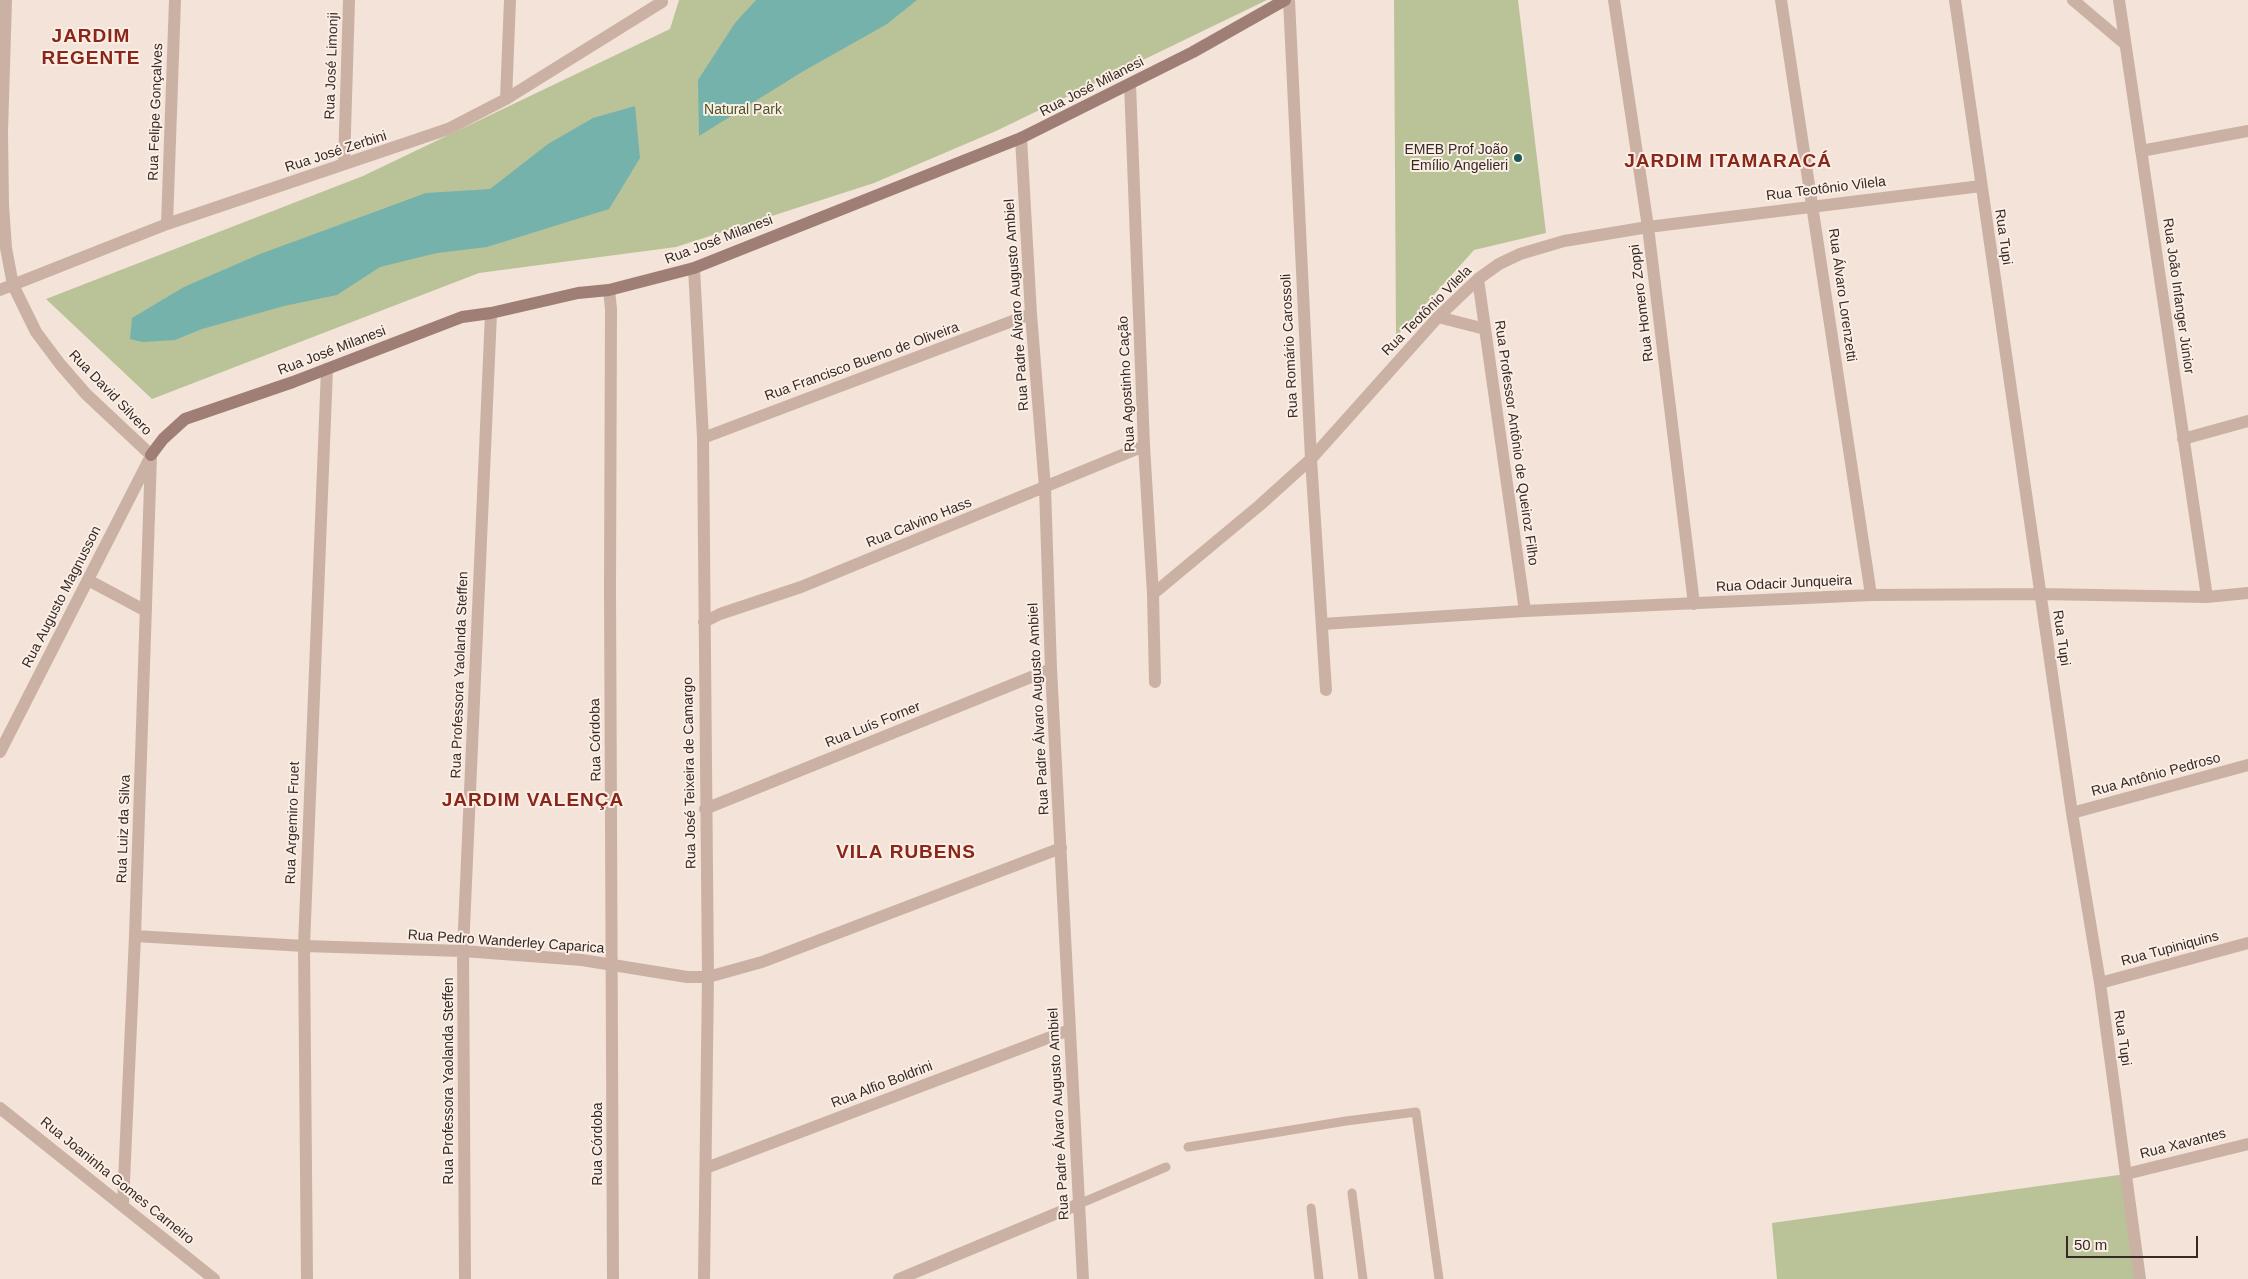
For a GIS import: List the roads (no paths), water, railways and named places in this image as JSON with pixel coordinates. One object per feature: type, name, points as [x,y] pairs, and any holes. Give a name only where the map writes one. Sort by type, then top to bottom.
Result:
[{"type":"street","name":"Rua David Silvero","points":[[6,0],[1,132],[6,248],[13,285],[36,332],[60,364],[86,394],[151,455]]},
{"type":"street","name":"Rua Felipe Gonçalves","points":[[167,224],[175,0]]},
{"type":"street","name":"Rua José Limonji","points":[[344,164],[349,0]]},
{"type":"street","points":[[506,99],[510,0]]},
{"type":"street","name":"Rua José Milanesi","points":[[151,455],[163,439],[186,419],[327,369],[462,317],[491,313],[578,293],[610,290],[694,268],[1021,138],[1193,52],[1284,0]]},
{"type":"street","name":"Rua Romário Carossoli","points":[[1289,0],[1310,459],[1326,690]]},
{"type":"street","name":"Rua Homero Zoppi","points":[[1614,0],[1648,227],[1694,604]]},
{"type":"street","name":"Rua Álvaro Lorenzetti","points":[[1781,0],[1871,595]]},
{"type":"street","name":"Rua Tupi","points":[[1956,0],[1981,186],[2072,813],[2100,984],[2140,1279]]},
{"type":"street","points":[[2073,0],[2126,44]]},
{"type":"street","name":"Rua João Infanger Júnior","points":[[2119,0],[2206,597]]},
{"type":"street","name":"Rua José Zerbini","points":[[0,290],[167,224],[423,139],[477,115],[506,99],[662,2]]},
{"type":"street","name":"Rua Agostinho Cação","points":[[1130,84],[1144,446],[1153,594],[1155,682]]},
{"type":"street","points":[[2141,151],[2248,131]]},
{"type":"street","name":"Rua Padre Álvaro Augusto Ambiel","points":[[1021,138],[1031,314],[1045,488],[1051,669],[1082,1279]]},
{"type":"street","name":"Rua Teotônio Vilela","points":[[1153,594],[1260,504],[1310,459],[1438,318],[1478,279],[1499,264],[1520,254],[1564,241],[1648,227],[1981,186]]},
{"type":"street","name":"Rua José Teixeira de Camargo","points":[[694,268],[703,438],[708,977],[704,1279]]},
{"type":"street","name":"Rua Professor Antônio de Queiroz Filho","points":[[1478,279],[1525,611]]},
{"type":"street","name":"Rua Córdoba","points":[[610,290],[613,1279]]},
{"type":"street","name":"Rua Professora Yaolanda Steffen","points":[[465,1279],[463,951],[491,313]]},
{"type":"street","name":"Rua Francisco Bueno de Oliveira","points":[[703,438],[1031,314]]},
{"type":"street","points":[[1438,318],[1485,329]]},
{"type":"street","name":"Rua Argemiro Fruet","points":[[307,1279],[304,946],[327,369]]},
{"type":"street","points":[[2184,439],[2248,421]]},
{"type":"street","name":"Rua Calvino Hass","points":[[704,622],[720,614],[800,587],[1144,446]]},
{"type":"street","name":"Rua Augusto Magnusson","points":[[0,752],[151,455]]},
{"type":"street","name":"Rua Luiz da Silva","points":[[123,1204],[135,936],[151,455]]},
{"type":"street","points":[[88,580],[146,611]]},
{"type":"street","name":"Rua Odacir Junqueira","points":[[1322,624],[1525,611],[1871,595],[2040,594],[2206,597],[2248,593]]},
{"type":"street","name":"Rua Luís Forner","points":[[705,809],[1051,669]]},
{"type":"street","name":"Rua Antônio Pedroso","points":[[2072,813],[2248,765]]},
{"type":"street","name":"Rua Pedro Wanderley Caparica","points":[[135,936],[304,946],[463,951],[613,965],[687,977],[708,977],[762,962],[1061,848]]},
{"type":"street","name":"Rua Tupiniquins","points":[[2100,984],[2248,943]]},
{"type":"street","name":"Rua Alfio Boldrini","points":[[706,1168],[1069,1030]]},
{"type":"street","name":"Rua Joaninha Gomes Carneiro","points":[[0,1108],[123,1204],[214,1279]]},
{"type":"street","name":"Rua Xavantes","points":[[2126,1174],[2248,1144]]},
{"type":"street","points":[[899,1279],[1079,1204]]},
{"type":"lane","points":[[1188,1147],[1346,1121],[1416,1112],[1439,1279]]},
{"type":"lane","points":[[1079,1204],[1166,1167]]},
{"type":"lane","points":[[1352,1193],[1363,1279]]},
{"type":"lane","points":[[1311,1208],[1319,1279]]},
{"type":"water","points":[[756,0],[917,0],[887,24],[802,72],[699,136],[698,80],[735,23]]},
{"type":"water","points":[[635,106],[640,158],[609,209],[487,247],[437,253],[380,267],[337,295],[284,306],[202,329],[175,340],[143,342],[130,339],[132,318],[184,287],[260,254],[426,193],[490,189],[548,144],[593,118]]},
{"type":"place","name":"EMEB Prof João Emílio Angelieri","points":[[1518,158]]},
{"type":"district","name":"JARDIM REGENTE","points":[[91,48]]},
{"type":"district","name":"JARDIM ITAMARACÁ","points":[[1728,162]]},
{"type":"district","name":"JARDIM VALENÇA","points":[[533,801]]},
{"type":"district","name":"VILA RUBENS","points":[[906,853]]},
{"type":"park label","name":"Natural Park","points":[[743,110]]}]
